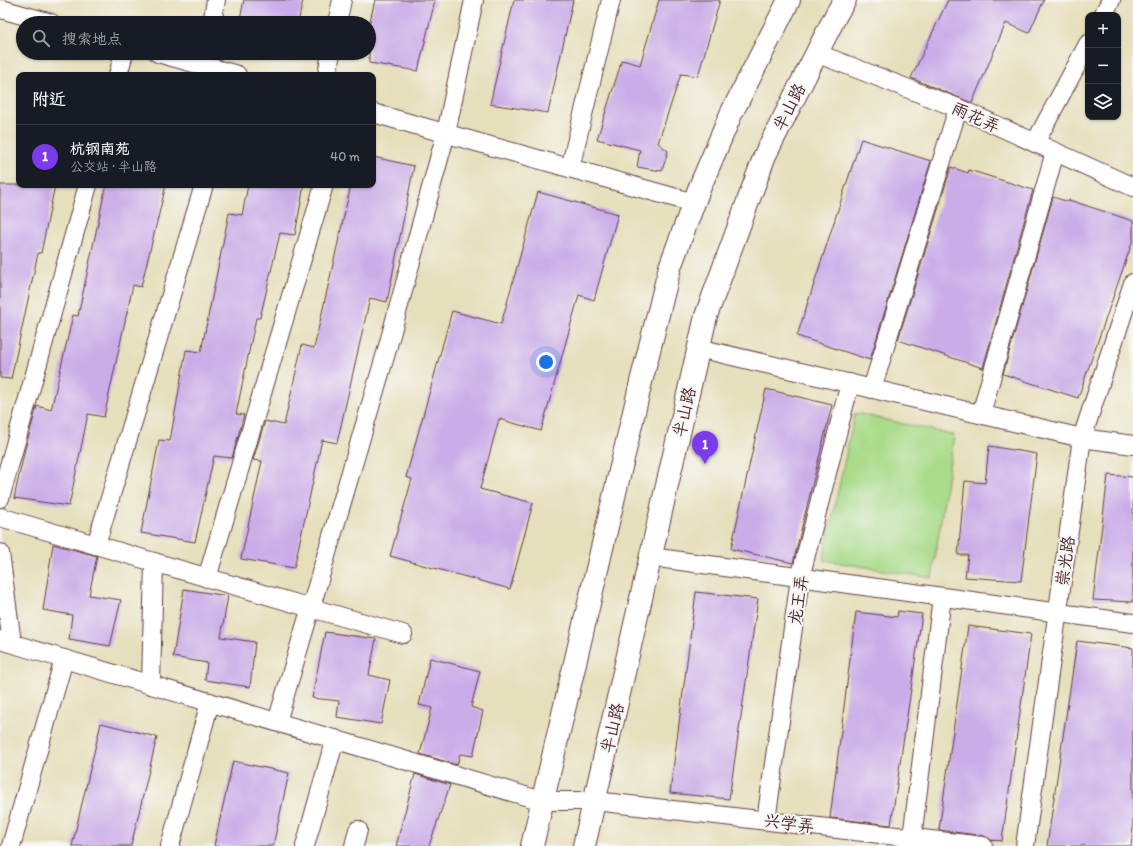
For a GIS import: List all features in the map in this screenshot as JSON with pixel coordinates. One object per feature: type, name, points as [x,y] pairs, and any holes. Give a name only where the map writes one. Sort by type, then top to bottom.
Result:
[{"type":"main road","points":[[532,846],[641,382],[670,267],[694,203],[731,114],[789,0]]},
{"type":"main road","name":"半山路","points":[[584,846],[706,316],[765,155],[816,53],[845,0]]},
{"type":"lane","points":[[213,16],[216,0]]},
{"type":"lane","points":[[339,16],[342,0]]},
{"type":"lane","points":[[277,722],[386,353],[446,134],[474,0]]},
{"type":"lane","points":[[570,168],[611,0]]},
{"type":"lane","points":[[1105,12],[1111,0]]},
{"type":"lane","points":[[2,8],[28,16]]},
{"type":"lane","points":[[1035,143],[1086,48]]},
{"type":"lane","name":"雨花弄","points":[[816,53],[958,108],[1133,187]]},
{"type":"lane","points":[[119,72],[122,60]]},
{"type":"lane","points":[[206,60],[231,72]]},
{"type":"lane","points":[[328,72],[330,60]]},
{"type":"lane","points":[[872,389],[958,108]]},
{"type":"lane","points":[[376,114],[694,203]]},
{"type":"lane","points":[[981,414],[1055,152]]},
{"type":"lane","points":[[0,498],[87,188]]},
{"type":"lane","points":[[96,545],[203,188]]},
{"type":"lane","points":[[207,578],[323,188]]},
{"type":"lane","name":"崇光路","points":[[1025,846],[1082,438],[1133,283]]},
{"type":"lane","points":[[698,348],[1082,438],[1133,445]]},
{"type":"lane","name":"龙王弄","points":[[766,821],[800,578],[850,383]]},
{"type":"lane","points":[[0,517],[403,634]]},
{"type":"lane","points":[[0,553],[6,641]]},
{"type":"lane","points":[[651,558],[1133,623]]},
{"type":"lane","points":[[151,684],[154,562]]},
{"type":"lane","points":[[912,838],[942,597]]},
{"type":"lane","name":"兴学弄","points":[[6,641],[542,801],[595,801],[983,846]]},
{"type":"lane","points":[[11,846],[64,659]]},
{"type":"lane","points":[[170,846],[210,702]]},
{"type":"lane","points":[[305,846],[335,739]]},
{"type":"green space","points":[[855,413],[954,435],[932,578],[823,560]]},
{"type":"building","points":[[244,0],[303,0],[300,16],[241,16]]},
{"type":"building","points":[[375,0],[435,0],[418,71],[369,63],[369,60],[376,60],[376,16],[371,16]]},
{"type":"building","points":[[514,0],[573,0],[548,113],[490,104]]},
{"type":"building","points":[[659,0],[720,0],[698,76],[681,74],[658,143],[668,151],[662,171],[637,167],[640,150],[597,139],[622,60],[640,65]]},
{"type":"building","points":[[948,0],[1044,0],[1029,33],[1006,23],[972,103],[911,78]]},
{"type":"building","points":[[861,139],[931,161],[870,360],[797,336]]},
{"type":"building","points":[[376,158],[414,166],[387,302],[370,298],[337,443],[322,440],[294,568],[241,559],[262,461],[253,460],[265,421],[284,425],[302,345],[314,348],[350,188],[376,188]]},
{"type":"building","points":[[951,167],[968,173],[969,170],[1033,190],[983,368],[898,340]]},
{"type":"building","points":[[0,185],[16,185],[16,188],[54,188],[41,253],[38,253],[11,379],[0,378]]},
{"type":"building","points":[[105,188],[165,188],[141,287],[133,285],[104,417],[88,414],[69,506],[14,498],[25,449],[37,406],[51,410],[73,315],[78,316]]},
{"type":"building","points":[[247,188],[303,188],[295,235],[280,233],[260,318],[256,318],[236,414],[244,415],[232,458],[214,456],[195,542],[141,533],[159,440],[170,441],[186,350],[201,352],[229,213],[242,215]]},
{"type":"building","points":[[538,192],[618,214],[594,300],[579,295],[541,431],[499,419],[480,489],[533,503],[510,589],[390,556],[412,479],[406,477],[452,311],[501,324]]},
{"type":"building","points":[[1053,197],[1069,202],[1069,200],[1133,221],[1133,240],[1078,398],[1003,374]]},
{"type":"building","points":[[766,389],[832,405],[793,563],[731,549]]},
{"type":"building","points":[[989,446],[1037,454],[1021,581],[965,577],[968,555],[958,555],[965,481],[985,483]]},
{"type":"building","points":[[1108,475],[1133,477],[1133,602],[1093,600]]},
{"type":"building","points":[[53,544],[97,556],[89,595],[121,600],[110,646],[69,639],[72,615],[43,610]]},
{"type":"building","points":[[184,589],[228,596],[221,637],[255,642],[250,687],[205,680],[207,663],[173,657]]},
{"type":"building","points":[[696,592],[758,599],[729,799],[670,793]]},
{"type":"building","points":[[898,611],[922,614],[891,825],[830,818],[856,612],[897,617]]},
{"type":"building","points":[[968,626],[1031,634],[1002,841],[991,840],[984,836],[939,830]]},
{"type":"building","points":[[325,632],[376,639],[369,675],[390,680],[381,724],[337,717],[339,701],[312,698]]},
{"type":"building","points":[[1077,641],[1133,648],[1133,829],[1131,846],[1047,846]]},
{"type":"building","points":[[430,658],[480,671],[471,707],[483,711],[473,756],[460,754],[457,765],[420,754],[432,708],[419,705]]},
{"type":"building","points":[[101,723],[157,737],[131,846],[72,846]]},
{"type":"building","points":[[233,761],[289,773],[273,846],[214,846]]},
{"type":"building","points":[[415,774],[450,785],[429,846],[396,846]]},
{"type":"place","name":"杭钢南苑","points":[[705,464]]}]
